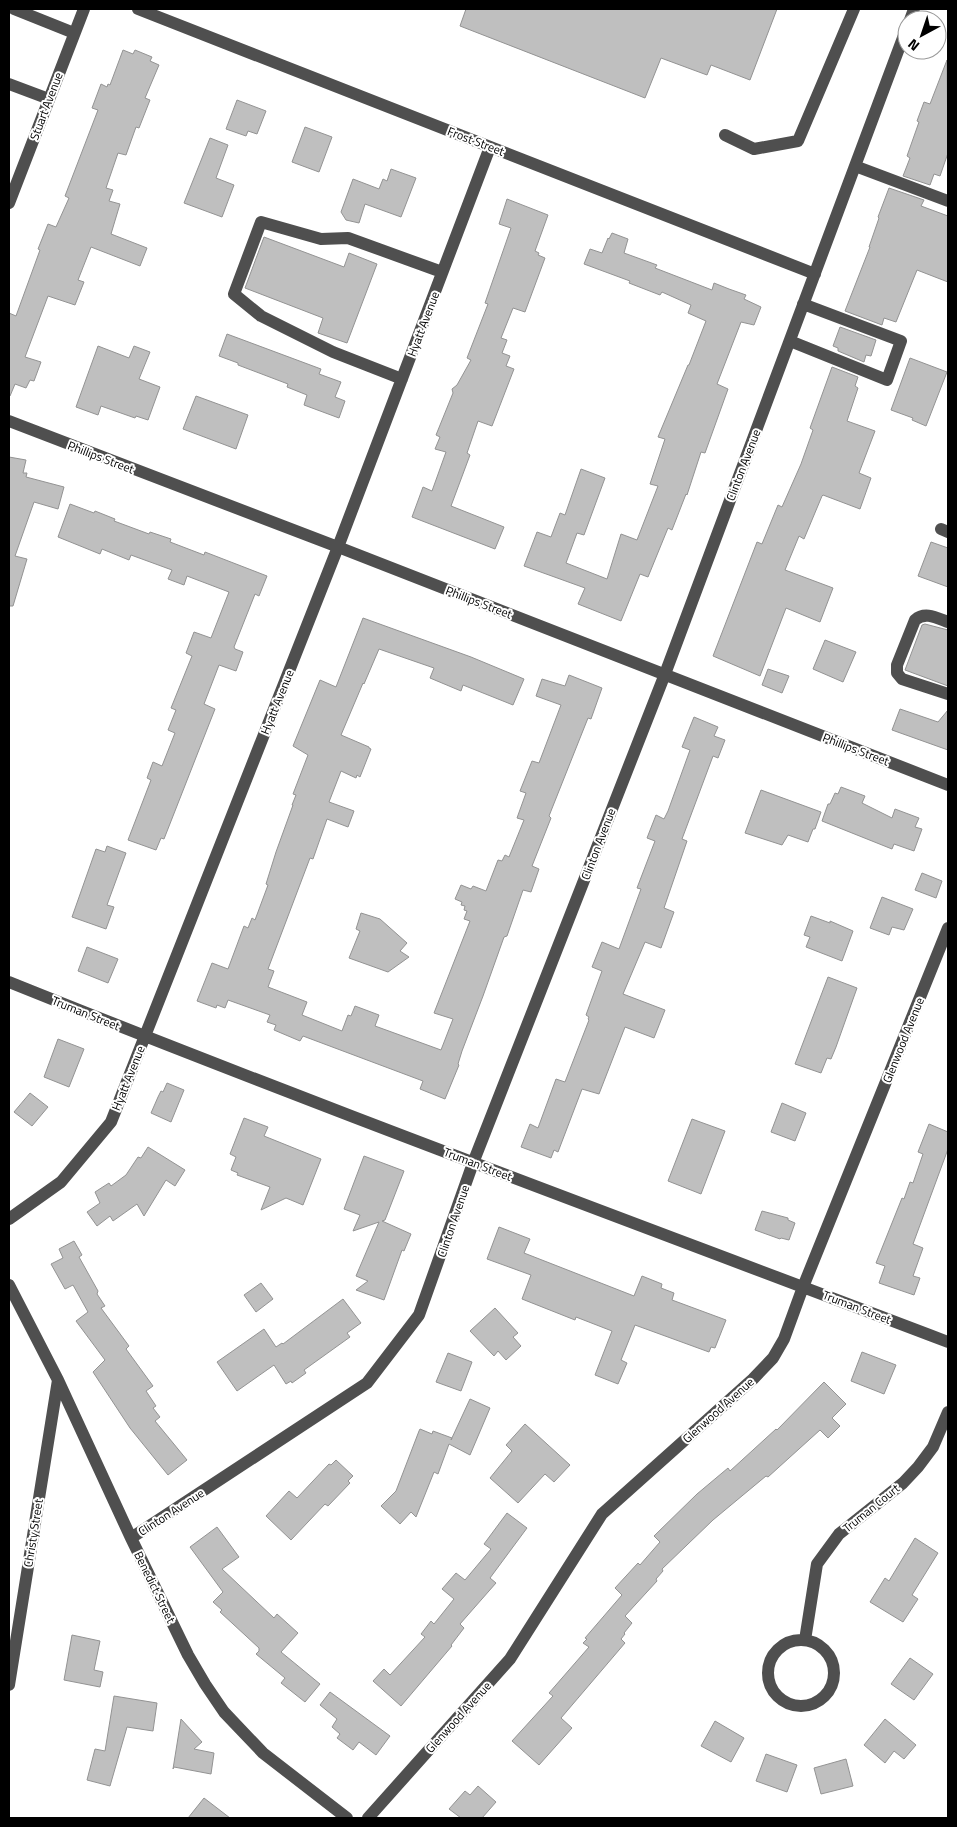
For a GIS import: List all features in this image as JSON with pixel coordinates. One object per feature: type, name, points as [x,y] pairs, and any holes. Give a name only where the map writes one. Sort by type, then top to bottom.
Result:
[{"type":"street","points":[[14,9],[74,33]]},
{"type":"street","name":"Stuart Avenue","points":[[9,203],[84,9]]},
{"type":"street","name":"Frost Street","points":[[138,9],[815,274]]},
{"type":"street","points":[[725,135],[754,149],[798,141],[854,9]]},
{"type":"street","name":"Clinton Avenue","points":[[130,1538],[367,1383],[419,1315],[473,1163],[665,674],[897,54]]},
{"type":"street","points":[[9,84],[49,99]]},
{"type":"street","name":"Hyatt Avenue","points":[[9,1219],[61,1182],[111,1122],[338,547],[490,146]]},
{"type":"street","points":[[855,166],[948,201]]},
{"type":"street","points":[[402,379],[333,352],[261,316],[234,294],[261,222],[321,239],[348,238],[442,272]]},
{"type":"street","points":[[790,341],[887,380],[901,340],[803,304]]},
{"type":"street","name":"Phillips Street","points":[[9,421],[948,785]]},
{"type":"street","points":[[948,622],[929,615],[919,616],[915,620],[896,665],[897,673],[902,679],[948,694]]},
{"type":"street","name":"Glenwood Avenue","points":[[368,1818],[510,1659],[602,1514],[753,1379],[773,1358],[784,1339],[803,1287],[948,928]]},
{"type":"street","name":"Truman Street","points":[[9,982],[473,1163],[948,1342]]},
{"type":"street","name":"Benedict Street","points":[[9,1285],[58,1380],[130,1538],[204,1684],[224,1712],[263,1753],[347,1818]]},
{"type":"street","name":"Christy Street","points":[[9,1686],[58,1380]]},
{"type":"street","name":"Truman Court","points":[[805,1640],[817,1564],[839,1534],[903,1483],[918,1466],[933,1447],[948,1412]]},
{"type":"street","points":[[805,1640],[817,1644],[828,1652],[833,1664],[835,1677],[831,1690],[822,1700],[810,1706],[797,1707],[785,1703],[774,1694],[768,1682],[768,1669],[771,1657],[780,1647],[792,1641],[805,1640]]},
{"type":"building","points":[[466,9],[777,9],[750,80],[711,65],[707,75],[661,58],[645,98],[460,26]]},
{"type":"building","points":[[123,50],[133,54],[135,50],[152,57],[150,61],[159,65],[145,98],[150,100],[139,128],[136,127],[126,155],[118,153],[106,188],[113,190],[109,201],[120,204],[111,234],[147,248],[140,266],[91,247],[78,280],[84,282],[75,305],[48,296],[25,357],[41,362],[34,381],[30,380],[26,388],[15,384],[10,396],[9,313],[16,316],[48,224],[56,227],[69,198],[65,196],[98,110],[92,108],[101,84],[107,87],[108,84],[110,85]]},
{"type":"building","points":[[947,60],[948,153],[940,176],[934,174],[930,185],[903,176],[910,158],[907,156],[924,102],[930,104]]},
{"type":"building","points":[[237,100],[266,111],[257,134],[248,131],[246,136],[226,129]]},
{"type":"building","points":[[305,127],[332,137],[319,172],[292,162]]},
{"type":"building","points":[[210,138],[228,145],[216,178],[234,185],[222,217],[184,203]]},
{"type":"building","points":[[391,169],[416,178],[401,217],[365,204],[359,223],[346,220],[341,212],[353,179],[379,189],[383,179],[387,181]]},
{"type":"building","points":[[889,188],[924,200],[921,206],[948,216],[948,282],[917,270],[896,322],[884,318],[882,325],[845,311],[870,247],[878,217]]},
{"type":"building","points":[[507,199],[548,215],[535,251],[539,253],[538,255],[545,258],[525,312],[513,308],[501,338],[507,340],[502,353],[510,356],[506,366],[514,369],[492,426],[478,421],[467,453],[470,455],[451,506],[504,527],[495,549],[412,517],[423,487],[432,491],[446,452],[435,449],[440,437],[436,435],[453,393],[452,389],[457,385],[471,360],[467,358],[488,304],[485,303],[511,228],[499,224]]},
{"type":"building","points":[[612,233],[628,239],[624,253],[657,265],[655,268],[712,290],[714,283],[746,295],[744,299],[761,307],[754,325],[741,322],[717,384],[728,389],[705,453],[701,452],[687,495],[672,530],[668,528],[648,577],[640,574],[621,621],[578,604],[585,588],[524,566],[537,532],[551,537],[560,513],[565,515],[581,469],[605,478],[584,535],[577,533],[566,563],[607,579],[621,534],[637,540],[658,486],[650,484],[665,439],[658,437],[706,321],[688,313],[691,305],[662,292],[660,295],[629,283],[630,281],[584,264],[590,249],[602,253]]},
{"type":"building","points":[[264,237],[344,267],[349,253],[377,264],[347,343],[318,333],[323,318],[245,288]]},
{"type":"building","points":[[840,327],[876,340],[871,356],[866,355],[864,362],[838,351],[838,348],[833,346]]},
{"type":"building","points":[[227,334],[321,369],[319,374],[341,382],[335,397],[345,401],[339,418],[304,405],[307,395],[287,387],[288,384],[219,356]]},
{"type":"building","points":[[98,346],[129,358],[134,346],[150,352],[139,379],[160,387],[148,420],[136,416],[135,418],[101,406],[98,415],[76,407]]},
{"type":"building","points":[[910,358],[947,372],[926,426],[912,420],[913,418],[891,410]]},
{"type":"building","points":[[832,367],[858,377],[855,386],[858,388],[847,421],[875,431],[859,473],[871,478],[860,509],[823,495],[804,539],[799,536],[785,570],[833,588],[820,622],[786,608],[760,676],[713,656],[757,542],[762,544],[778,505],[782,507],[801,464],[813,430],[810,428]]},
{"type":"building","points":[[196,396],[248,415],[236,449],[183,429]]},
{"type":"building","points":[[9,457],[26,460],[23,473],[27,473],[26,477],[64,487],[58,509],[34,502],[15,556],[27,559],[13,606],[9,606]]},
{"type":"building","points":[[70,504],[94,513],[95,511],[115,519],[114,521],[149,534],[150,532],[171,539],[170,542],[204,555],[205,552],[267,576],[259,596],[255,594],[234,647],[243,652],[236,671],[219,665],[204,704],[215,709],[164,839],[161,838],[156,850],[128,840],[151,780],[147,778],[153,762],[162,766],[175,733],[168,730],[176,710],[171,708],[192,656],[186,653],[194,632],[211,638],[229,592],[187,576],[184,585],[168,579],[172,570],[131,555],[129,560],[102,549],[100,554],[58,537]]},
{"type":"building","points":[[931,542],[948,548],[948,587],[918,576]]},
{"type":"building","points":[[363,618],[471,657],[524,679],[513,705],[463,685],[461,691],[430,678],[434,668],[379,649],[341,735],[371,749],[360,777],[357,775],[356,778],[341,771],[329,802],[354,811],[348,827],[327,819],[313,859],[310,858],[268,969],[274,971],[268,987],[307,1002],[302,1015],[342,1031],[348,1015],[351,1016],[355,1006],[379,1015],[375,1026],[441,1050],[453,1019],[434,1013],[470,921],[464,919],[467,911],[464,910],[465,906],[461,905],[462,902],[455,899],[461,885],[471,889],[473,886],[486,891],[498,860],[502,861],[505,855],[509,857],[524,820],[517,818],[526,793],[520,791],[532,761],[539,763],[561,705],[536,696],[542,679],[565,686],[569,675],[602,688],[591,719],[588,718],[549,816],[551,818],[532,866],[539,869],[531,892],[523,890],[445,1099],[420,1089],[423,1081],[303,1036],[300,1041],[274,1030],[276,1025],[267,1022],[270,1015],[228,1000],[225,1008],[217,1005],[216,1008],[197,1001],[212,963],[228,969],[244,926],[248,928],[252,918],[255,920],[293,805],[296,795],[293,794],[308,755],[293,746],[320,680],[336,687]]},
{"type":"building","points":[[925,624],[948,630],[948,686],[905,670],[922,625]]},
{"type":"building","points":[[825,640],[856,652],[843,682],[813,669]]},
{"type":"building","points":[[768,669],[789,676],[782,693],[762,685]]},
{"type":"building","points":[[900,709],[938,722],[948,710],[948,750],[892,730]]},
{"type":"building","points":[[694,717],[718,727],[714,736],[725,740],[718,758],[713,756],[682,839],[687,841],[664,908],[674,912],[661,948],[645,942],[623,994],[665,1010],[654,1038],[625,1027],[599,1094],[582,1089],[558,1152],[554,1150],[551,1158],[521,1147],[530,1124],[538,1128],[556,1079],[565,1082],[589,1020],[589,1017],[586,1015],[602,971],[592,967],[602,942],[619,949],[641,889],[637,888],[655,841],[647,838],[656,815],[664,819],[668,811],[690,750],[682,747]]},
{"type":"building","points":[[841,787],[865,796],[862,803],[892,818],[895,809],[919,818],[915,827],[922,829],[914,851],[894,844],[892,849],[822,821],[828,804],[830,804],[835,793],[838,794]]},
{"type":"building","points":[[761,790],[821,812],[808,842],[788,835],[782,845],[745,833]]},
{"type":"building","points":[[107,846],[126,853],[107,905],[114,907],[106,929],[72,917],[96,849],[105,852]]},
{"type":"building","points":[[922,873],[942,881],[936,898],[915,890]]},
{"type":"building","points":[[882,897],[913,909],[904,930],[892,927],[889,935],[870,928]]},
{"type":"building","points":[[361,913],[380,919],[407,943],[400,951],[409,957],[388,972],[349,958],[360,931],[356,929]]},
{"type":"building","points":[[811,916],[830,923],[830,921],[853,931],[842,961],[806,947],[810,937],[804,935]]},
{"type":"building","points":[[87,947],[118,959],[108,983],[78,971]]},
{"type":"building","points":[[828,977],[857,988],[831,1059],[827,1058],[821,1073],[795,1064]]},
{"type":"building","points":[[58,1039],[84,1049],[69,1087],[44,1077]]},
{"type":"building","points":[[167,1083],[184,1090],[171,1122],[151,1113],[161,1091],[163,1092]]},
{"type":"building","points":[[30,1093],[48,1107],[32,1126],[14,1112]]},
{"type":"building","points":[[782,1103],[806,1113],[795,1141],[771,1132]]},
{"type":"building","points":[[244,1118],[268,1127],[264,1136],[321,1159],[303,1205],[286,1198],[261,1210],[270,1187],[237,1175],[238,1173],[231,1170],[236,1157],[230,1154]]},
{"type":"building","points":[[692,1119],[725,1131],[701,1194],[668,1181]]},
{"type":"building","points":[[929,1124],[948,1132],[948,1149],[913,1244],[923,1248],[913,1276],[920,1278],[914,1295],[879,1283],[885,1266],[876,1263],[902,1198],[904,1199],[910,1182],[913,1183],[923,1154],[918,1152]]},
{"type":"building","points":[[148,1147],[185,1170],[175,1186],[166,1180],[144,1216],[137,1204],[113,1221],[110,1216],[97,1226],[87,1212],[100,1203],[95,1192],[109,1183],[111,1186],[126,1175],[138,1157],[141,1158]]},
{"type":"building","points":[[364,1156],[404,1171],[385,1220],[382,1221],[411,1234],[404,1251],[402,1250],[384,1300],[356,1290],[368,1281],[356,1276],[379,1222],[353,1231],[360,1215],[344,1209]]},
{"type":"building","points":[[762,1211],[788,1218],[788,1220],[795,1223],[789,1240],[780,1239],[755,1230]]},
{"type":"building","points":[[499,1227],[530,1239],[524,1253],[634,1296],[642,1276],[662,1284],[661,1288],[674,1293],[672,1300],[726,1320],[715,1348],[711,1347],[709,1352],[635,1325],[621,1360],[627,1363],[618,1384],[595,1375],[612,1331],[576,1317],[575,1320],[522,1299],[531,1275],[487,1259]]},
{"type":"building","points":[[74,1241],[82,1255],[79,1257],[105,1306],[101,1308],[129,1346],[126,1349],[153,1386],[146,1391],[156,1406],[153,1408],[160,1417],[155,1421],[187,1460],[168,1475],[130,1428],[93,1372],[105,1360],[76,1321],[88,1312],[73,1285],[65,1289],[51,1264],[63,1258],[59,1249]]},
{"type":"building","points":[[261,1283],[273,1299],[256,1312],[244,1295]]},
{"type":"building","points":[[343,1299],[361,1323],[347,1333],[350,1337],[304,1370],[306,1373],[292,1383],[291,1381],[286,1384],[274,1365],[237,1391],[217,1362],[264,1329],[276,1347],[283,1344]]},
{"type":"building","points":[[495,1308],[518,1333],[513,1337],[521,1346],[506,1360],[498,1351],[494,1356],[470,1331]]},
{"type":"building","points":[[862,1352],[896,1365],[884,1394],[851,1381]]},
{"type":"building","points":[[448,1353],[472,1362],[461,1391],[436,1382]]},
{"type":"building","points":[[824,1382],[846,1404],[832,1418],[840,1426],[828,1438],[820,1430],[768,1477],[766,1476],[713,1520],[662,1569],[663,1571],[656,1579],[657,1581],[625,1616],[632,1623],[621,1639],[625,1643],[561,1718],[572,1728],[539,1765],[512,1741],[553,1696],[549,1693],[589,1647],[583,1643],[587,1639],[585,1638],[622,1595],[615,1588],[638,1563],[640,1565],[660,1542],[654,1536],[697,1494],[728,1468],[730,1471],[777,1430]]},
{"type":"building","points":[[470,1399],[490,1408],[470,1455],[449,1444],[438,1474],[434,1472],[416,1517],[411,1512],[400,1524],[381,1506],[396,1491],[420,1429],[432,1434],[433,1431],[452,1438]]},
{"type":"building","points":[[525,1424],[570,1465],[554,1482],[545,1474],[518,1503],[490,1478],[512,1451],[506,1445]]},
{"type":"building","points":[[336,1460],[353,1476],[348,1481],[350,1483],[328,1506],[325,1504],[291,1540],[266,1516],[289,1491],[297,1498],[329,1464],[331,1465]]},
{"type":"building","points":[[507,1513],[527,1528],[490,1578],[496,1583],[460,1624],[464,1628],[452,1646],[401,1706],[373,1681],[384,1669],[390,1675],[425,1637],[421,1634],[431,1621],[434,1624],[454,1599],[442,1589],[456,1573],[465,1580],[491,1549],[484,1544]]},
{"type":"building","points":[[217,1527],[239,1557],[222,1569],[274,1618],[277,1614],[298,1633],[281,1652],[320,1684],[305,1702],[281,1683],[285,1678],[256,1654],[259,1648],[220,1612],[222,1610],[213,1602],[223,1592],[190,1547]]},
{"type":"building","points":[[915,1538],[938,1553],[912,1595],[918,1599],[903,1622],[870,1602],[885,1578],[889,1581]]},
{"type":"building","points":[[72,1635],[100,1641],[94,1670],[103,1672],[100,1687],[64,1680]]},
{"type":"building","points":[[910,1658],[933,1674],[914,1700],[891,1684]]},
{"type":"building","points":[[330,1692],[390,1736],[376,1755],[359,1742],[353,1750],[337,1738],[340,1734],[332,1727],[337,1719],[320,1705]]},
{"type":"building","points":[[114,1696],[157,1703],[153,1731],[127,1727],[110,1786],[87,1780],[95,1749],[105,1751]]},
{"type":"building","points":[[181,1719],[202,1742],[194,1749],[214,1753],[211,1774],[174,1767],[173,1769]]},
{"type":"building","points":[[885,1719],[916,1745],[904,1759],[894,1751],[885,1763],[864,1745]]},
{"type":"building","points":[[715,1721],[744,1738],[731,1762],[701,1746]]},
{"type":"building","points":[[766,1754],[797,1765],[787,1792],[756,1781]]},
{"type":"building","points":[[846,1759],[853,1786],[821,1794],[814,1768]]},
{"type":"building","points":[[478,1786],[496,1802],[482,1818],[461,1818],[449,1809],[465,1791],[470,1795]]},
{"type":"building","points":[[204,1798],[230,1818],[188,1818]]}]
